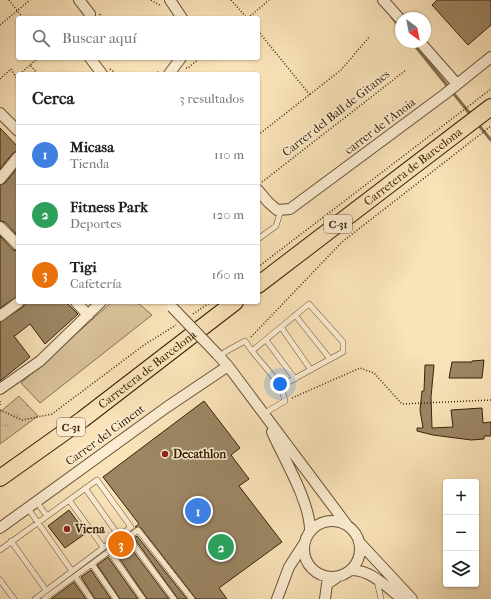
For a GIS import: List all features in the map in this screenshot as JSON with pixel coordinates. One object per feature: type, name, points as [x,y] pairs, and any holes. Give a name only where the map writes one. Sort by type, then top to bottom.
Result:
[{"type":"highway","name":"Carretera de Barcelona","points":[[260,283],[491,107]]},
{"type":"highway","name":"Carretera de Barcelona","points":[[0,478],[82,419],[232,304]]},
{"type":"street","points":[[78,0],[89,16]]},
{"type":"street","points":[[383,0],[395,13]]},
{"type":"street","points":[[171,3],[181,16]]},
{"type":"street","points":[[425,48],[457,84]]},
{"type":"street","name":"carrer de l'Anoia","points":[[281,210],[290,209],[491,57]]},
{"type":"street","points":[[91,60],[98,72]]},
{"type":"street","points":[[170,72],[180,60]]},
{"type":"street","points":[[0,113],[16,129]]},
{"type":"street","points":[[0,179],[16,159]]},
{"type":"street","points":[[260,192],[277,210],[281,210]]},
{"type":"street","points":[[0,228],[16,243]]},
{"type":"street","points":[[0,316],[16,304]]},
{"type":"street","points":[[78,304],[88,315]]},
{"type":"street","points":[[1,390],[40,361],[99,304]]},
{"type":"street","points":[[170,304],[228,366],[347,525],[356,534],[360,543],[412,599]]},
{"type":"street","name":"Carrer del Ciment","points":[[0,528],[167,407],[228,366]]},
{"type":"street","points":[[265,416],[301,494],[310,520],[310,530],[304,544],[288,567],[277,599]]},
{"type":"street","points":[[310,530],[324,522],[333,521],[347,525]]},
{"type":"street","points":[[352,570],[360,555],[360,543]]},
{"type":"street","points":[[304,544],[304,554],[312,570],[322,576],[336,578]]},
{"type":"street","points":[[325,599],[327,584],[352,570],[361,570],[402,599]]},
{"type":"lane","points":[[0,110],[16,126]]},
{"type":"lane","points":[[260,238],[276,226],[281,210]]},
{"type":"lane","points":[[252,351],[309,304],[342,342],[342,352],[281,386]]},
{"type":"lane","points":[[295,315],[330,359]]},
{"type":"lane","points":[[281,327],[311,370]]},
{"type":"lane","points":[[266,340],[295,379]]},
{"type":"lane","points":[[218,356],[244,341],[281,386],[285,401],[265,416]]},
{"type":"lane","points":[[0,550],[97,480],[131,526],[35,599]]},
{"type":"lane","points":[[85,488],[119,536]]},
{"type":"lane","points":[[69,500],[103,547]]},
{"type":"lane","points":[[36,501],[47,516]]},
{"type":"lane","points":[[27,507],[72,571]]},
{"type":"lane","points":[[44,599],[138,530],[192,599]]},
{"type":"lane","points":[[128,537],[174,599]]},
{"type":"lane","points":[[11,542],[46,590]]},
{"type":"lane","points":[[109,551],[143,599]]},
{"type":"lane","points":[[92,564],[116,599]]},
{"type":"lane","points":[[75,576],[91,599]]},
{"type":"lane","points":[[0,580],[14,599]]},
{"type":"lane","points":[[377,580],[380,599]]},
{"type":"path","points":[[8,0],[21,16]]},
{"type":"path","points":[[0,25],[30,0]]},
{"type":"path","points":[[151,0],[171,3]]},
{"type":"path","points":[[231,0],[245,16]]},
{"type":"path","points":[[249,16],[269,0]]},
{"type":"path","points":[[260,33],[310,95]]},
{"type":"path","points":[[260,133],[341,70],[370,36]]},
{"type":"path","points":[[22,72],[36,60]]},
{"type":"path","points":[[188,68],[198,60]]},
{"type":"path","points":[[30,65],[36,72]]},
{"type":"path","points":[[0,79],[11,68],[16,77]]},
{"type":"path","name":"Carrer del Ball de Gitanes","points":[[260,183],[406,70]]},
{"type":"path","points":[[260,265],[491,89]]},
{"type":"path","points":[[244,341],[254,335],[342,242],[491,126]]},
{"type":"path","points":[[189,317],[208,304]]},
{"type":"path","points":[[0,410],[22,420],[52,414],[144,345],[176,325]]},
{"type":"path","points":[[285,401],[360,368],[374,373],[402,404],[491,400]]},
{"type":"green space","points":[[110,304],[139,304],[152,315],[40,403],[21,383]]},
{"type":"green space","points":[[19,396],[38,416],[0,444],[0,412]]},
{"type":"building","points":[[437,0],[491,0],[491,25],[468,45],[432,5]]},
{"type":"building","points":[[0,128],[16,145],[16,152],[13,153],[0,169]]},
{"type":"building","points":[[16,169],[16,234],[5,222],[0,221],[0,185],[5,183]]},
{"type":"building","points":[[0,236],[13,250],[16,251],[16,297],[0,308]]},
{"type":"building","points":[[24,304],[68,304],[78,314],[45,344],[30,324],[14,336],[30,357],[0,381],[0,322],[23,307]]},
{"type":"building","points":[[484,360],[482,378],[449,378],[452,362],[472,362]]},
{"type":"building","points":[[425,365],[434,365],[431,397],[432,428],[453,427],[451,410],[482,408],[483,423],[491,422],[491,436],[484,436],[484,439],[471,440],[433,435],[417,431],[417,428],[423,428],[420,410],[422,391],[424,391]]},
{"type":"building","points":[[204,401],[240,448],[231,455],[249,479],[239,486],[282,542],[219,588],[227,599],[196,599],[141,528],[135,527],[139,524],[103,477]]},
{"type":"building","name":"Viena","points":[[69,510],[86,533],[65,548],[48,526]]},
{"type":"building","points":[[137,536],[187,599],[178,599],[134,538]]},
{"type":"building","points":[[127,543],[169,599],[147,599],[115,552]]},
{"type":"building","points":[[108,557],[138,599],[120,599],[97,565]]},
{"type":"building","points":[[91,570],[111,599],[95,599],[81,577]]},
{"type":"building","points":[[74,582],[86,599],[51,599]]},
{"type":"waterway","points":[[392,17],[395,21]]},
{"type":"waterway","points":[[417,48],[471,115]]},
{"type":"waterway","points":[[477,123],[491,140]]},
{"type":"place","name":"Decathlon","points":[[165,454]]},
{"type":"place","name":"Micasa","points":[[198,511]]},
{"type":"place","name":"Viena","points":[[67,529]]},
{"type":"place","name":"Tigi","points":[[121,544]]},
{"type":"place","name":"Fitness Park","points":[[221,547]]}]
